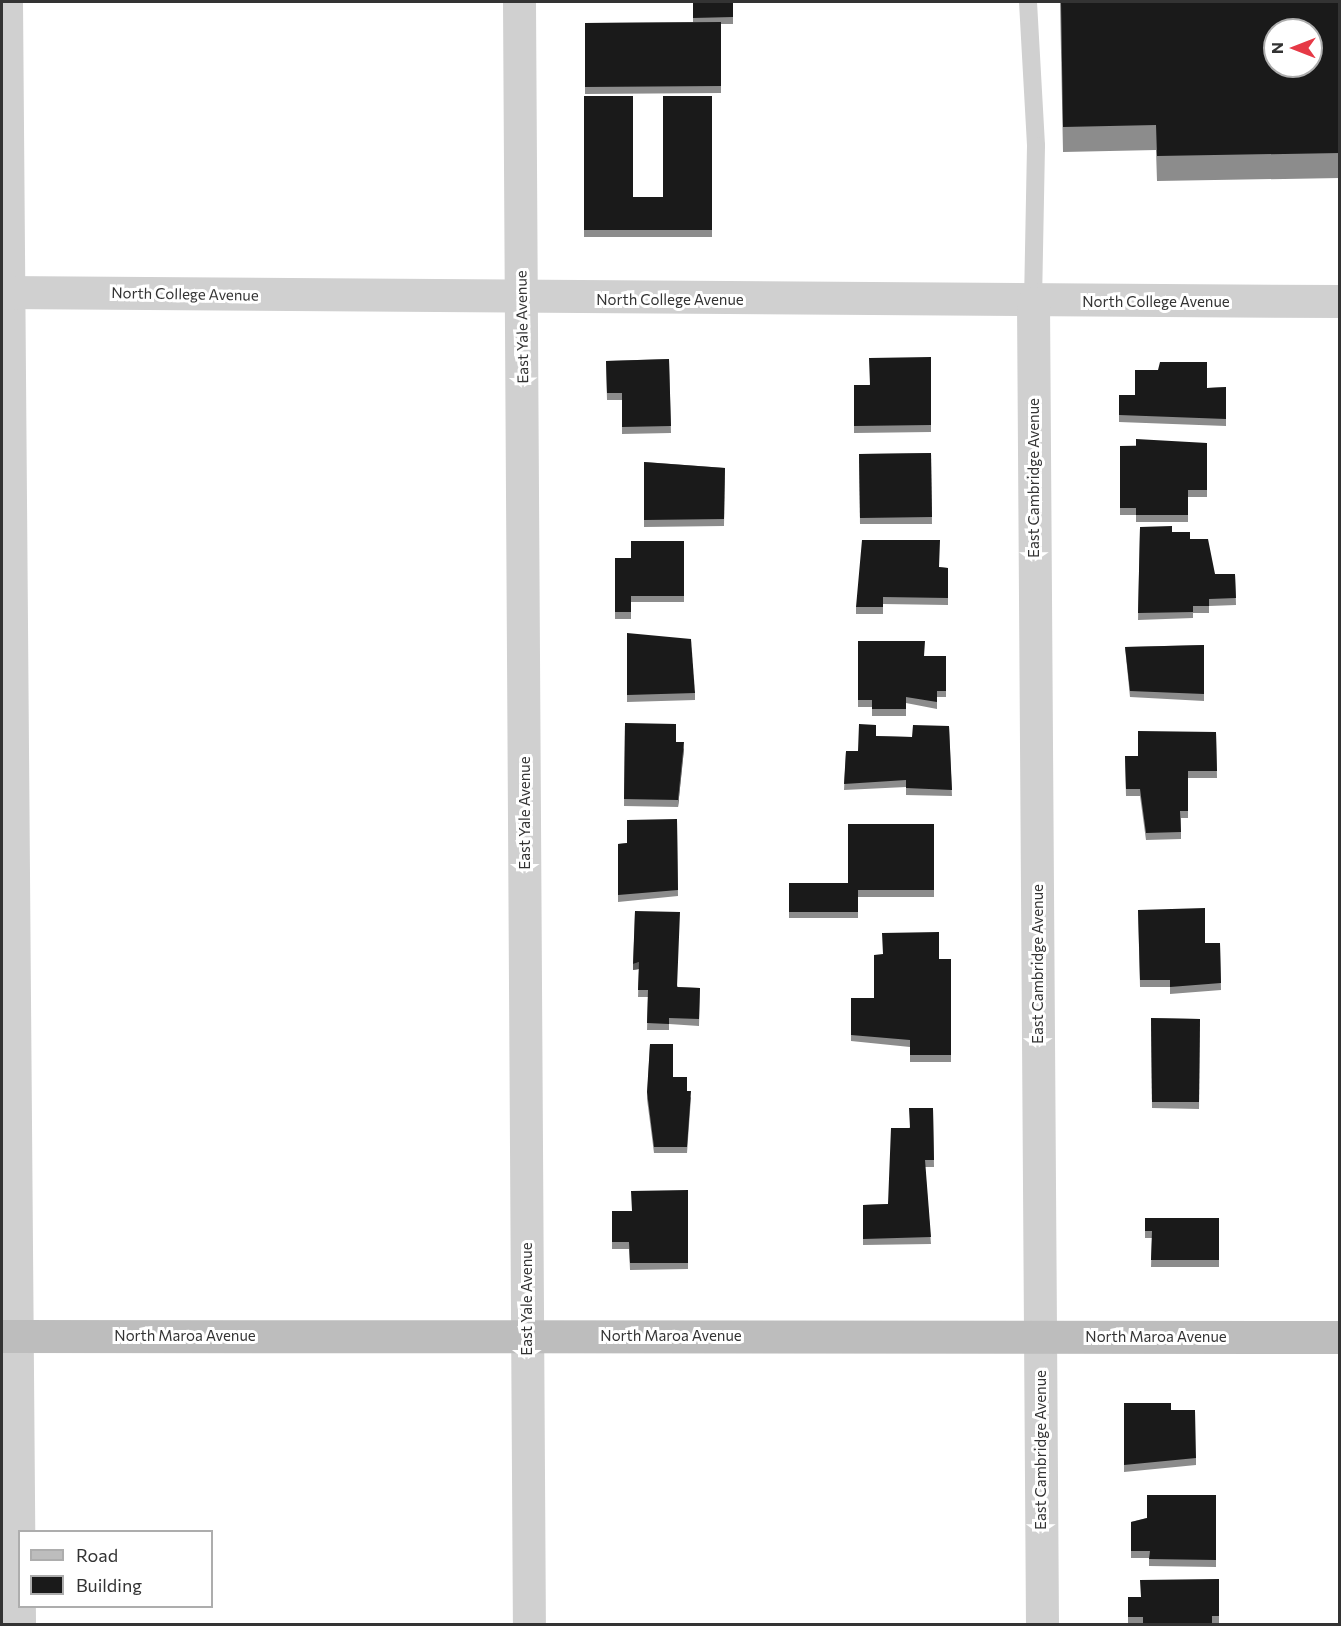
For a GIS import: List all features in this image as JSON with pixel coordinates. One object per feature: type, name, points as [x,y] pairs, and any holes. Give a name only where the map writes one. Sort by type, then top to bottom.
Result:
[{"type":"main road","name":"North Maroa Avenue","points":[[8,1336],[1340,1337]]},
{"type":"street","points":[[6,2],[8,1336],[18,1598]]},
{"type":"street","name":"East Yale Avenue","points":[[519,2],[529,1624]]},
{"type":"street","name":"North College Avenue","points":[[7,292],[1033,303],[1340,301]]},
{"type":"street","name":"East Cambridge Avenue","points":[[1033,303],[1042,1624]]},
{"type":"street","points":[[18,1608],[19,1624]]},
{"type":"lane","points":[[1028,2],[1035,146],[1033,303]]},
{"type":"building","points":[[693,2],[733,2],[733,17],[693,18]]},
{"type":"building","points":[[1061,2],[1340,2],[1340,153],[1157,156],[1156,125],[1063,127]]},
{"type":"building","points":[[721,22],[721,86],[585,87],[585,23]]},
{"type":"building","points":[[584,96],[633,96],[633,197],[663,197],[663,96],[712,96],[712,230],[584,230]]},
{"type":"building","points":[[931,357],[931,425],[854,426],[854,385],[870,385],[869,358]]},
{"type":"building","points":[[669,359],[671,426],[622,427],[622,393],[607,393],[606,361]]},
{"type":"building","points":[[1160,362],[1207,362],[1207,388],[1226,387],[1226,419],[1119,415],[1119,395],[1135,395],[1135,370],[1158,370]]},
{"type":"building","points":[[1136,439],[1207,443],[1207,490],[1188,490],[1188,515],[1136,515],[1136,508],[1120,508],[1120,446],[1136,446]]},
{"type":"building","points":[[931,453],[932,517],[860,518],[859,454]]},
{"type":"building","points":[[644,462],[725,468],[724,519],[644,520]]},
{"type":"building","points":[[1172,526],[1172,532],[1190,532],[1190,539],[1208,539],[1215,574],[1235,574],[1236,598],[1209,599],[1209,606],[1193,606],[1193,612],[1138,613],[1140,527]]},
{"type":"building","points":[[862,540],[940,540],[939,567],[948,568],[948,598],[883,597],[883,607],[856,607]]},
{"type":"building","points":[[631,541],[684,541],[684,596],[631,596],[631,612],[615,612],[615,558],[631,558]]},
{"type":"building","points":[[627,633],[691,639],[695,693],[627,695]]},
{"type":"building","points":[[858,641],[925,641],[924,656],[946,656],[946,691],[937,691],[937,702],[906,697],[906,709],[872,709],[872,700],[858,700]]},
{"type":"building","points":[[1204,645],[1204,694],[1130,691],[1125,647]]},
{"type":"building","points":[[625,723],[676,724],[676,742],[684,742],[678,800],[624,799]]},
{"type":"building","points":[[859,724],[876,725],[876,736],[912,737],[913,725],[949,726],[952,790],[906,788],[906,780],[844,784],[846,751],[858,751]]},
{"type":"building","points":[[1138,731],[1216,732],[1217,771],[1188,771],[1188,811],[1180,811],[1181,832],[1146,833],[1140,789],[1126,789],[1125,756],[1138,756]]},
{"type":"building","points":[[677,819],[678,890],[618,895],[618,844],[627,843],[627,820]]},
{"type":"building","points":[[848,824],[934,824],[934,890],[858,890],[858,912],[789,912],[789,883],[848,883]]},
{"type":"building","points":[[1205,908],[1205,943],[1220,943],[1221,983],[1170,987],[1170,980],[1140,980],[1138,910]]},
{"type":"building","points":[[635,911],[680,912],[677,987],[700,988],[699,1019],[669,1018],[669,1024],[647,1023],[648,990],[638,990],[639,962],[633,964]]},
{"type":"building","points":[[939,932],[939,959],[951,959],[951,1055],[910,1055],[910,1040],[851,1035],[851,998],[874,998],[874,955],[883,954],[882,933]]},
{"type":"building","points":[[1151,1018],[1200,1019],[1199,1102],[1152,1102]]},
{"type":"building","points":[[650,1044],[673,1044],[673,1077],[687,1077],[687,1091],[691,1091],[687,1147],[654,1147],[647,1092]]},
{"type":"building","points":[[909,1108],[933,1108],[934,1160],[925,1160],[931,1237],[863,1239],[863,1205],[888,1204],[891,1128],[910,1128]]},
{"type":"building","points":[[688,1190],[688,1263],[630,1263],[629,1242],[612,1242],[612,1211],[632,1211],[631,1191]]},
{"type":"building","points":[[1145,1218],[1219,1218],[1219,1260],[1151,1260],[1152,1231],[1145,1231]]},
{"type":"building","points":[[1124,1403],[1171,1403],[1171,1410],[1195,1410],[1196,1458],[1124,1465]]},
{"type":"building","points":[[1147,1495],[1216,1495],[1216,1560],[1149,1559],[1150,1551],[1131,1551],[1131,1522],[1147,1518]]},
{"type":"building","points":[[1219,1579],[1219,1616],[1212,1616],[1212,1624],[1143,1624],[1143,1617],[1128,1617],[1128,1597],[1141,1597],[1140,1580]]}]
